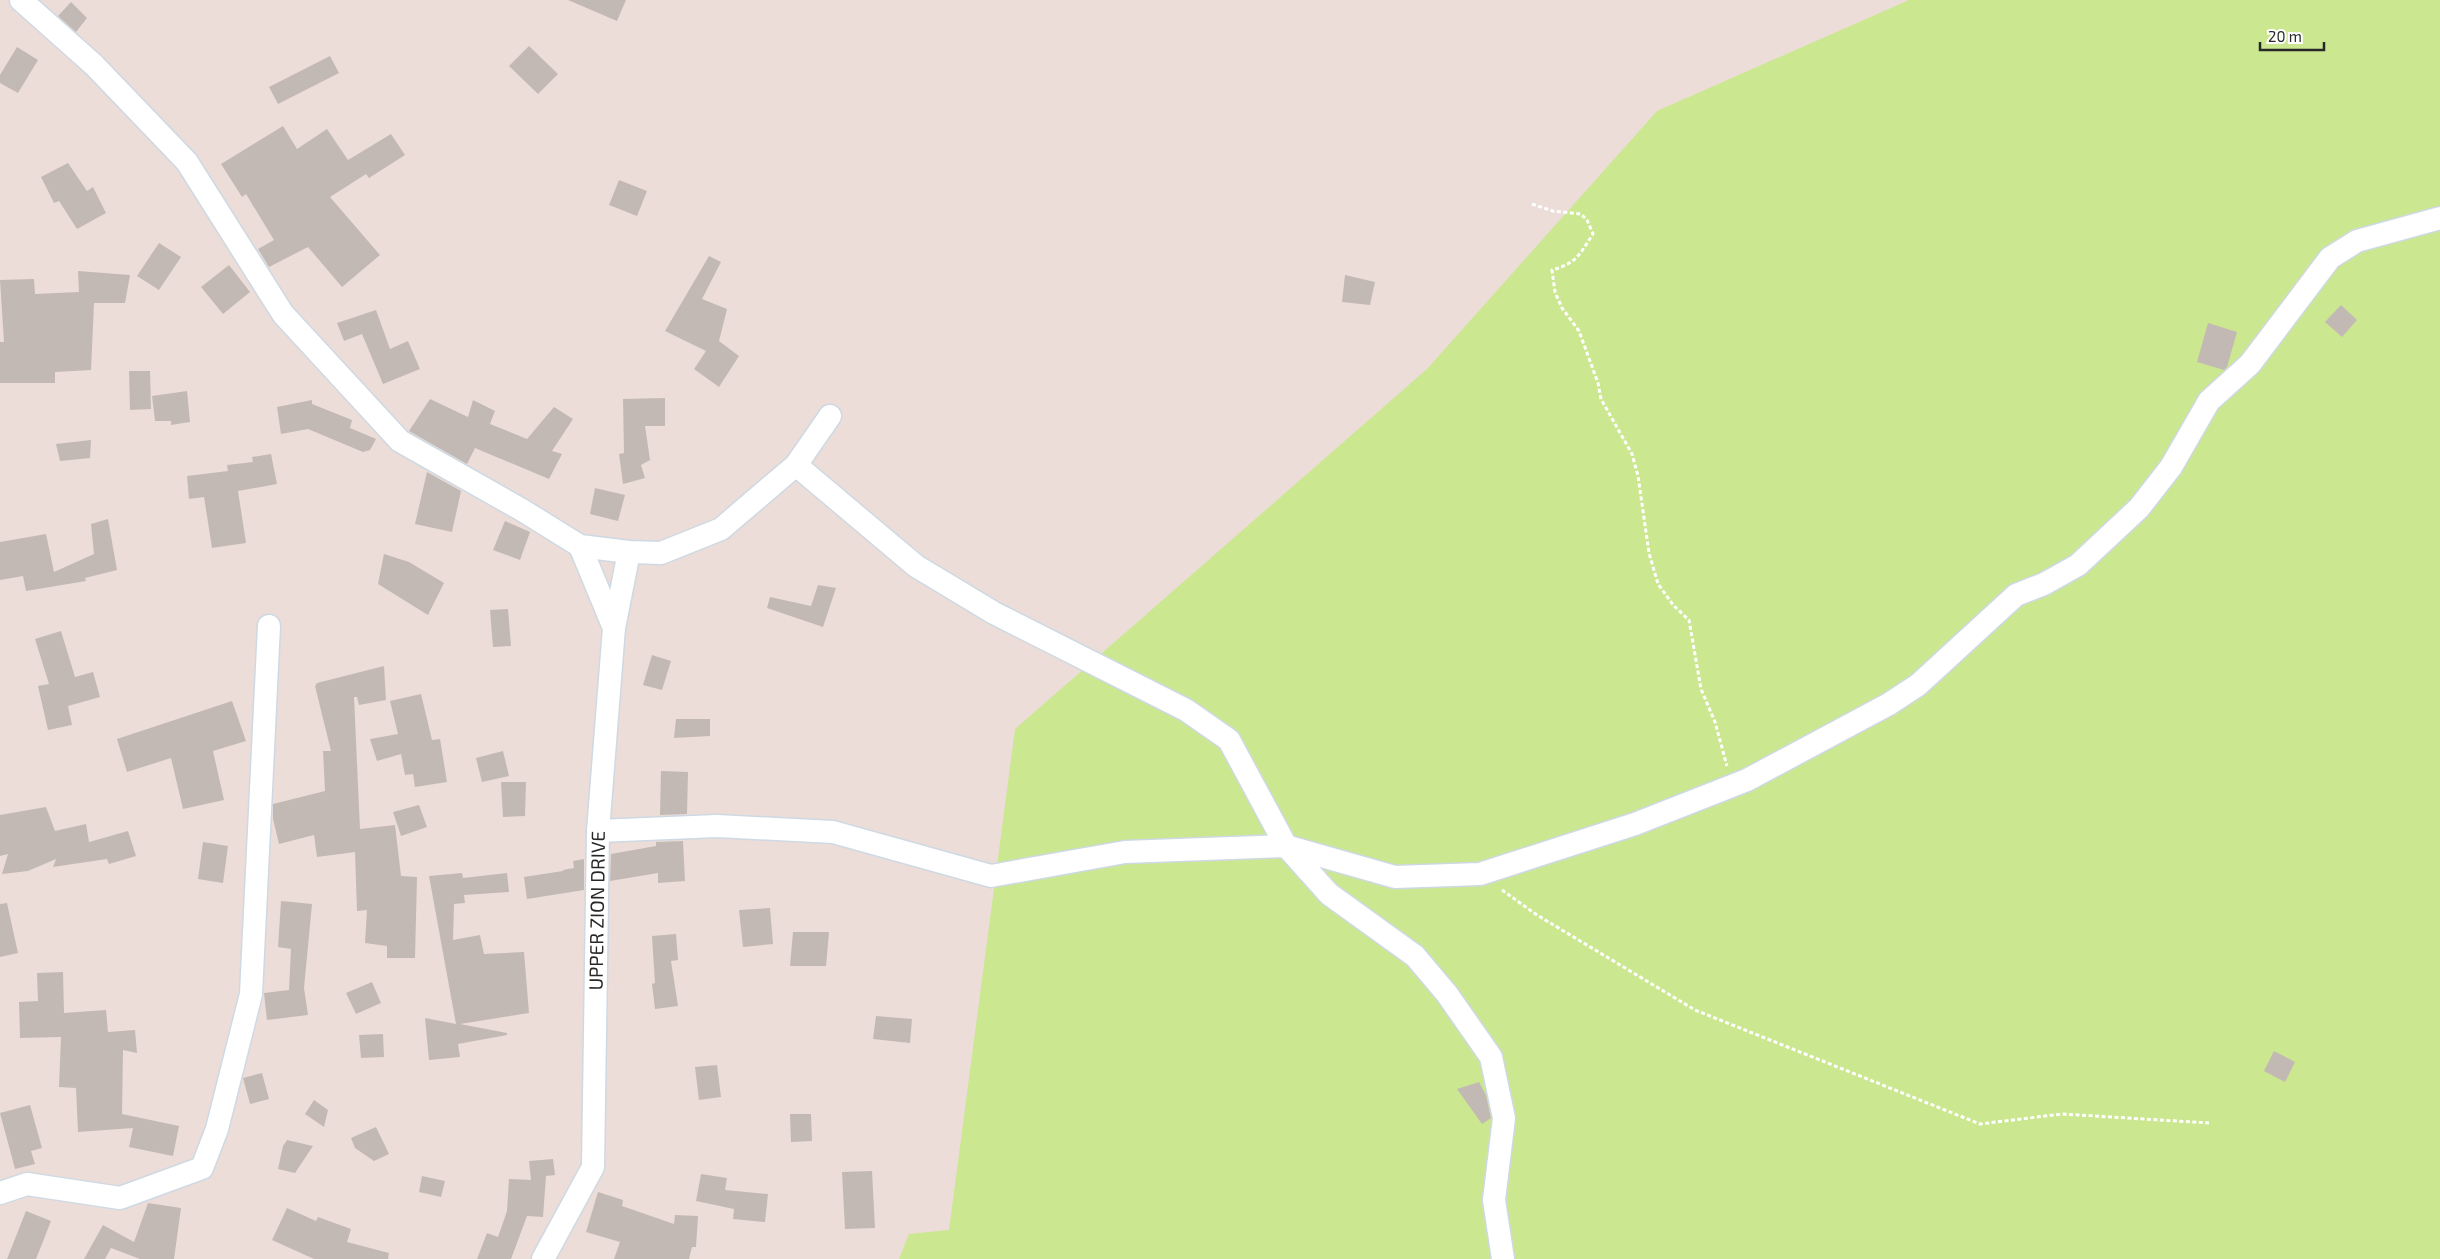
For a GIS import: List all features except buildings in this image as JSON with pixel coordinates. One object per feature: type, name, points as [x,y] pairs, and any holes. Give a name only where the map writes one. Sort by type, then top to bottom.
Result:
[{"type":"street","points":[[21,0],[94,65],[187,162],[283,314],[400,440],[522,510],[580,546],[629,552],[661,553],[721,529],[796,465],[830,416]]},
{"type":"street","points":[[598,831],[717,826],[833,832],[991,876],[1125,852],[1286,846],[1395,877],[1480,874],[1635,824],[1732,786],[1889,704],[1918,685],[2016,595],[2044,584],[2078,565],[2139,508],[2171,467],[2209,401],[2250,364],[2330,258],[2357,241],[2440,218]]},
{"type":"street","points":[[796,465],[916,566],[994,613],[1186,710],[1229,740],[1286,846],[1329,894],[1415,956],[1447,994],[1491,1057],[1504,1118],[1494,1200],[1503,1259]]},
{"type":"street","points":[[580,546],[614,628]]},
{"type":"street","name":"UPPER ZION DRIVE","points":[[543,1259],[593,1167],[598,831],[614,628],[629,552]]},
{"type":"street","points":[[0,1193],[27,1184],[120,1198],[202,1168],[217,1129],[251,994],[269,626]]},
{"type":"path","points":[[1532,204],[1553,211],[1581,214],[1587,220],[1593,234],[1579,256],[1569,266],[1552,270],[1555,292],[1562,308],[1579,331],[1598,383],[1601,399],[1632,454],[1638,476],[1649,553],[1658,584],[1674,606],[1689,620],[1701,690],[1715,722],[1732,786]]},
{"type":"path","points":[[1480,874],[1537,915],[1695,1010],[1980,1124],[2062,1114],[2209,1123]]},
{"type":"green space","points":[[1909,0],[2440,0],[2440,1259],[899,1259],[909,1234],[949,1230],[1015,729],[1427,369],[1657,111]]}]
